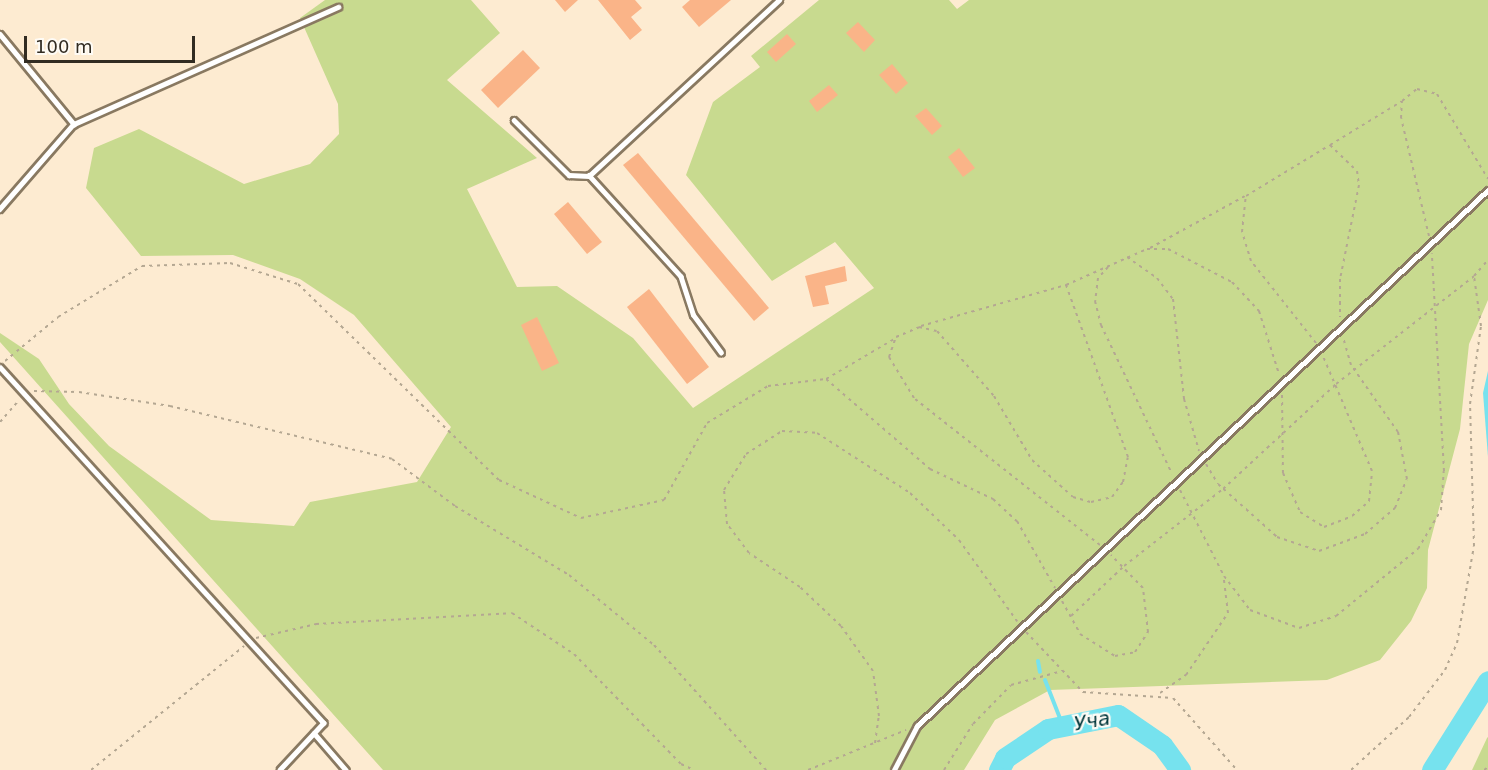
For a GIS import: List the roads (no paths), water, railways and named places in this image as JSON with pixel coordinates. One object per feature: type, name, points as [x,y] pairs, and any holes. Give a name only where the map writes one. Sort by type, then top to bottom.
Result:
[{"type":"lane","points":[[589,176],[779,0]]},
{"type":"lane","points":[[0,208],[74,124],[338,7]]},
{"type":"lane","points":[[0,34],[74,124]]},
{"type":"lane","points":[[514,120],[569,175],[589,176],[681,277],[693,315],[721,353]]},
{"type":"lane","points":[[894,770],[917,726],[1488,190]]},
{"type":"lane","points":[[0,365],[20,392],[250,639],[324,723],[280,770]]},
{"type":"lane","points":[[314,734],[346,770]]},
{"type":"water","points":[[1488,371],[1488,457],[1483,393]]},
{"type":"waterway","points":[[1038,661],[1040,672]]},
{"type":"waterway","points":[[1045,680],[1063,726]]},
{"type":"waterway","name":"Уча","points":[[1432,770],[1488,681]]},
{"type":"waterway","name":"Уча","points":[[999,770],[1005,758],[1048,729],[1118,715],[1162,745],[1180,770]]}]
